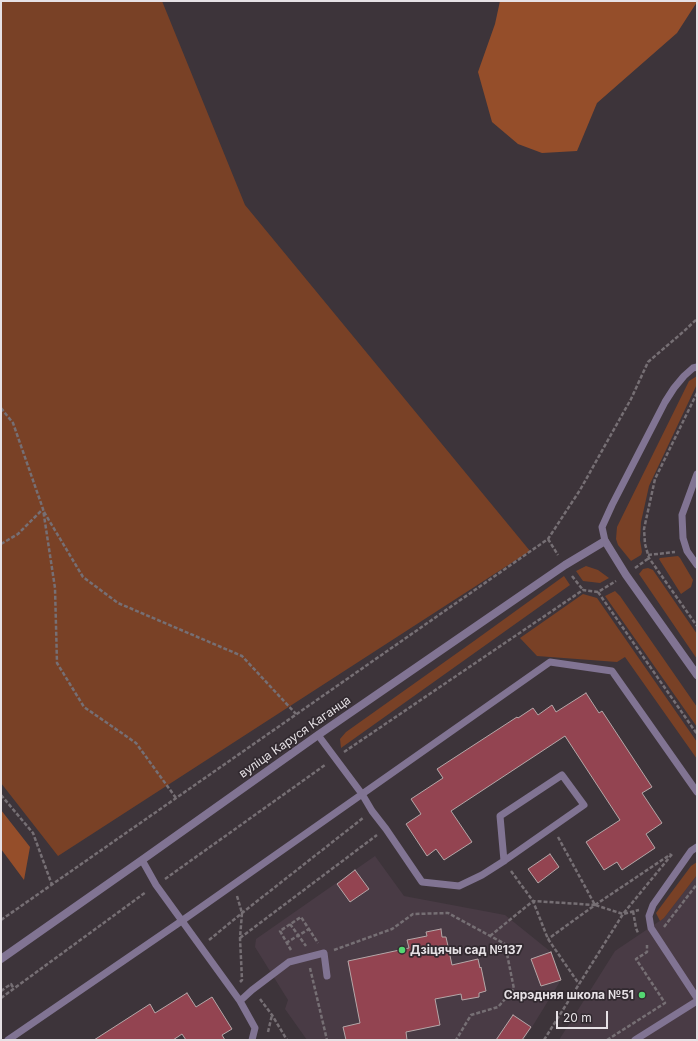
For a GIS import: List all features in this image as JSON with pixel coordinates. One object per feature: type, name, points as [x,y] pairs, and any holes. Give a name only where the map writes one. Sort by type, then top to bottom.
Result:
[{"type":"street","points":[[605,541],[626,575],[697,675]]},
{"type":"street","name":"вуліца Каруся Каганца","points":[[1,959],[318,735],[565,565],[605,541]]},
{"type":"lane","points":[[605,541],[602,527],[665,402],[684,376],[693,368],[697,367]]},
{"type":"lane","points":[[697,474],[682,515],[683,538],[687,551],[697,565]]},
{"type":"lane","points":[[8,1040],[183,920],[550,662],[612,671],[697,792]]},
{"type":"lane","points":[[318,735],[362,794],[372,811],[386,828],[422,882],[459,886],[482,875],[504,861],[584,805],[562,775],[500,816],[504,861]]},
{"type":"lane","points":[[635,1040],[697,999],[651,928],[649,916],[653,905],[691,851],[697,847]]},
{"type":"lane","points":[[142,860],[156,885],[183,920],[240,1001],[255,1028],[252,1040]]},
{"type":"lane","points":[[240,1001],[289,962],[324,954],[327,976]]},
{"type":"path","points":[[1,920],[548,539],[580,490],[631,399],[648,362],[697,319]]},
{"type":"path","points":[[697,392],[655,479],[644,529],[645,544],[649,558],[697,626]]},
{"type":"path","points":[[1,408],[13,422],[43,509],[55,588],[57,663],[84,707],[136,744],[176,798]]},
{"type":"path","points":[[43,509],[83,577],[118,603],[242,656],[296,714]]},
{"type":"path","points":[[1,544],[18,534],[43,509]]},
{"type":"path","points":[[648,555],[687,551]]},
{"type":"path","points":[[1,998],[156,885],[335,758],[583,590],[598,592],[697,734]]},
{"type":"path","points":[[1,795],[33,833],[52,885]]},
{"type":"path","points":[[201,947],[372,811]]},
{"type":"path","points":[[553,827],[595,905]]},
{"type":"path","points":[[240,938],[386,828]]},
{"type":"path","points":[[544,1040],[623,914],[674,852],[595,905],[548,939]]},
{"type":"path","points":[[504,861],[533,901],[548,939],[579,984]]},
{"type":"path","points":[[234,884],[242,913],[240,938],[242,980],[234,993]]},
{"type":"path","points":[[607,1040],[665,1003],[636,959],[647,952],[647,946],[644,942],[662,931],[697,884]]},
{"type":"path","points":[[490,936],[533,901],[595,905],[623,914],[653,905]]},
{"type":"path","points":[[633,911],[636,928],[640,935]]},
{"type":"path","points":[[297,960],[280,931],[301,917],[324,954],[392,929],[413,914],[448,913],[505,944],[514,989],[498,1007],[471,1015],[456,1040]]},
{"type":"path","points":[[290,924],[310,957],[327,1040]]},
{"type":"path","points":[[286,943],[309,929]]},
{"type":"path","points":[[242,980],[264,1004],[287,1040]]},
{"type":"path","points":[[1,990],[11,984],[14,989]]},
{"type":"path","points":[[268,1034],[272,1015]]},
{"type":"shaded area","points":[[1,1],[162,1],[245,205],[530,551],[58,856],[1,783]]},
{"type":"shaded area","points":[[500,1],[697,2],[677,33],[597,103],[577,151],[542,153],[518,144],[492,122],[478,72],[495,24]]},
{"type":"shaded area","points":[[697,376],[697,384],[649,486],[641,522],[640,540],[642,552],[641,555],[631,561],[618,545],[616,539],[617,527],[689,381]]},
{"type":"shaded area","points":[[678,556],[693,580],[691,587],[681,594],[659,559]]},
{"type":"shaded area","points":[[586,566],[598,570],[609,578],[600,583],[583,581],[576,571]]},
{"type":"shaded area","points":[[648,568],[653,570],[697,634],[697,659],[639,574],[643,569]]},
{"type":"shaded area","points":[[564,576],[570,585],[341,748],[340,739],[346,732]]},
{"type":"shaded area","points":[[615,591],[697,707],[697,727],[605,596]]},
{"type":"shaded area","points":[[583,594],[597,598],[697,742],[697,759],[625,657],[617,662],[537,656],[520,638]]},
{"type":"shaded area","points":[[1,810],[30,847],[24,880],[1,849]]},
{"type":"shaded area","name":"Дзіцячы сад №137","points":[[375,856],[404,896],[505,915],[551,952],[561,980],[524,1040],[307,1040],[285,1009],[288,1000],[255,947],[256,939]]},
{"type":"shaded area","points":[[697,862],[697,875],[664,918],[660,921],[656,913],[691,866]]},
{"type":"shaded area","name":"Сярэдняя школа №51","points":[[697,875],[697,1040],[559,1040],[615,951],[664,918]]},
{"type":"building","points":[[586,693],[599,713],[602,711],[652,787],[642,793],[662,823],[646,834],[655,848],[622,870],[617,862],[604,870],[586,842],[620,820],[565,736],[451,811],[472,842],[444,860],[436,849],[427,856],[406,824],[421,814],[411,799],[443,778],[437,769],[533,708],[538,715],[552,705],[556,712]]},
{"type":"building","points":[[550,854],[559,867],[538,883],[528,869]]},
{"type":"building","points":[[355,870],[369,889],[350,902],[337,884]]},
{"type":"building","points":[[441,929],[442,937],[446,937],[452,965],[478,959],[486,991],[479,993],[479,997],[462,1000],[461,994],[435,999],[440,1025],[406,1032],[407,1040],[346,1040],[343,1027],[360,1023],[348,961],[409,948],[407,940],[427,936],[426,932]]},
{"type":"building","points":[[551,952],[561,980],[541,986],[531,959]]},
{"type":"building","points":[[187,993],[196,1007],[212,997],[232,1029],[222,1035],[225,1040],[186,1040],[182,1034],[173,1040],[94,1040],[150,1004],[155,1013]]},
{"type":"building","points":[[513,1015],[531,1027],[522,1040],[496,1040]]},
{"type":"place","name":"Дзіцячы сад №137","points":[[402,950]]},
{"type":"place","name":"Сярэдняя школа №51","points":[[642,995]]}]
